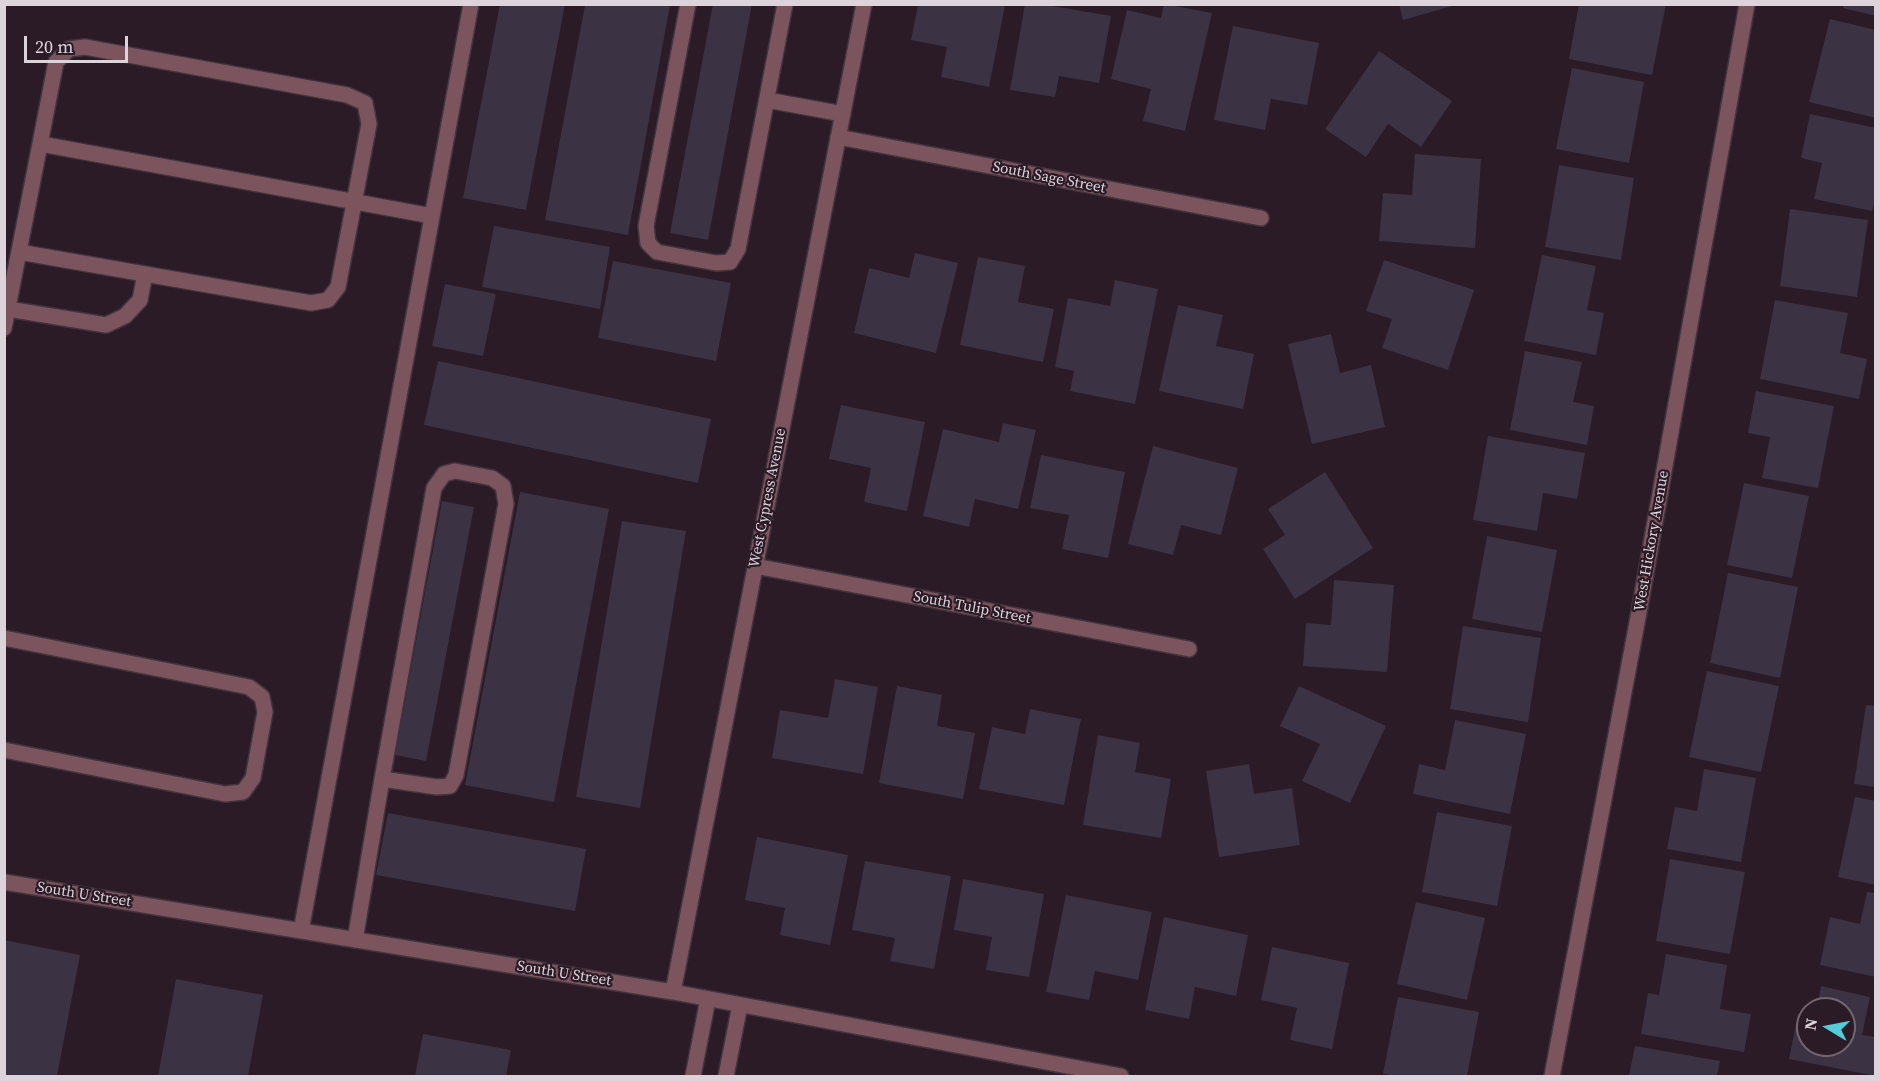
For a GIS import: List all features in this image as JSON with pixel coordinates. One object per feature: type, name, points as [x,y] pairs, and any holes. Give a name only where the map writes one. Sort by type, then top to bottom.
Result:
[{"type":"street","points":[[301,931],[471,4]]},
{"type":"street","points":[[688,4],[646,226],[648,243],[657,252],[716,263],[730,262],[738,249],[786,4]]},
{"type":"street","name":"West Cypress Avenue","points":[[673,992],[864,4]]},
{"type":"street","name":"West Hickory Avenue","points":[[1551,1077],[1637,624],[1747,4]]},
{"type":"street","points":[[4,328],[56,62],[69,49],[85,47],[130,55],[347,95],[365,103],[369,124],[352,202],[338,287],[328,300],[311,303],[19,252]]},
{"type":"street","points":[[767,100],[843,114]]},
{"type":"street","name":"South Sage Street","points":[[838,137],[1261,218]]},
{"type":"street","points":[[41,144],[432,216]]},
{"type":"street","points":[[8,309],[106,325],[125,316],[140,300],[145,274]]},
{"type":"street","points":[[354,940],[382,779],[434,488],[444,474],[455,471],[492,478],[502,486],[506,504],[456,775],[450,786],[437,787],[382,779]]},
{"type":"street","name":"South Tulip Street","points":[[755,566],[1189,649]]},
{"type":"street","points":[[4,638],[249,687],[262,697],[265,712],[253,778],[243,792],[225,794],[4,750]]},
{"type":"street","name":"South U Street","points":[[4,882],[673,992],[1121,1077]]},
{"type":"street","points":[[693,1077],[708,999]]},
{"type":"street","points":[[726,1077],[740,1005]]},
{"type":"building","points":[[500,4],[565,4],[526,210],[463,198]]},
{"type":"building","points":[[713,4],[752,4],[708,240],[670,233]]},
{"type":"building","points":[[1025,4],[1041,4],[1111,16],[1099,83],[1059,76],[1055,97],[1010,90]]},
{"type":"building","points":[[1164,4],[1212,13],[1185,131],[1143,121],[1151,89],[1111,79],[1127,10],[1161,18]]},
{"type":"building","points":[[1399,4],[1456,4],[1456,5],[1403,20]]},
{"type":"building","points":[[1579,4],[1666,4],[1652,75],[1569,59]]},
{"type":"building","points":[[1844,4],[1876,4],[1876,16],[1843,8]]},
{"type":"building","points":[[585,5],[670,5],[628,235],[545,220]]},
{"type":"building","points":[[918,5],[1005,5],[989,87],[941,77],[947,47],[911,40]]},
{"type":"building","points":[[1830,19],[1876,30],[1876,118],[1809,102]]},
{"type":"building","points":[[1233,26],[1319,43],[1307,105],[1271,99],[1265,130],[1214,120]]},
{"type":"building","points":[[1379,51],[1452,101],[1421,147],[1388,124],[1366,157],[1325,129]]},
{"type":"building","points":[[1572,68],[1644,82],[1629,163],[1556,149]]},
{"type":"building","points":[[1810,114],[1876,128],[1876,197],[1872,211],[1814,199],[1822,163],[1801,158]]},
{"type":"building","points":[[1415,154],[1481,159],[1475,248],[1379,241],[1383,193],[1412,195]]},
{"type":"building","points":[[1559,165],[1634,178],[1621,260],[1545,247]]},
{"type":"building","points":[[1790,209],[1868,220],[1857,297],[1780,286]]},
{"type":"building","points":[[494,226],[610,247],[600,309],[482,287]]},
{"type":"building","points":[[915,253],[958,263],[936,353],[854,333],[869,268],[909,278]]},
{"type":"building","points":[[1542,255],[1596,266],[1587,310],[1604,313],[1596,355],[1524,341]]},
{"type":"building","points":[[978,257],[1025,266],[1018,302],[1054,309],[1043,362],[960,345]]},
{"type":"building","points":[[1384,260],[1474,290],[1448,370],[1382,348],[1392,319],[1366,311]]},
{"type":"building","points":[[613,261],[731,283],[716,361],[598,338]]},
{"type":"building","points":[[1115,280],[1158,289],[1135,404],[1070,391],[1074,371],[1055,367],[1068,298],[1110,306]]},
{"type":"building","points":[[445,284],[496,294],[483,356],[432,346]]},
{"type":"building","points":[[1775,300],[1848,313],[1840,353],[1867,359],[1859,399],[1760,379]]},
{"type":"building","points":[[1178,305],[1223,315],[1216,346],[1254,354],[1243,409],[1159,391]]},
{"type":"building","points":[[1331,334],[1340,373],[1371,365],[1385,427],[1312,444],[1288,344]]},
{"type":"building","points":[[1525,351],[1582,362],[1573,402],[1594,406],[1587,445],[1510,430]]},
{"type":"building","points":[[438,361],[711,419],[698,483],[424,425]]},
{"type":"building","points":[[1756,391],[1834,406],[1818,488],[1762,478],[1770,437],[1748,433]]},
{"type":"building","points":[[841,405],[925,422],[907,511],[864,502],[871,468],[829,459]]},
{"type":"building","points":[[1003,423],[1036,430],[1018,509],[975,499],[969,527],[923,516],[943,429],[999,442]]},
{"type":"building","points":[[1488,436],[1585,453],[1577,499],[1543,493],[1537,531],[1473,520]]},
{"type":"building","points":[[1153,446],[1238,468],[1221,535],[1181,525],[1173,555],[1128,544]]},
{"type":"building","points":[[1041,455],[1125,472],[1108,558],[1062,549],[1069,515],[1030,508]]},
{"type":"building","points":[[1325,472],[1373,548],[1295,599],[1263,549],[1285,535],[1268,509]]},
{"type":"building","points":[[1744,483],[1809,496],[1792,578],[1727,565]]},
{"type":"building","points":[[520,492],[609,509],[554,802],[465,785]]},
{"type":"building","points":[[442,501],[474,507],[426,761],[395,755]]},
{"type":"building","points":[[622,521],[686,531],[640,808],[576,797]]},
{"type":"building","points":[[1487,536],[1557,550],[1542,632],[1472,619]]},
{"type":"building","points":[[1728,573],[1798,587],[1780,678],[1710,663]]},
{"type":"building","points":[[1334,580],[1394,585],[1387,672],[1303,666],[1306,623],[1331,625]]},
{"type":"building","points":[[1463,626],[1541,638],[1528,722],[1450,709]]},
{"type":"building","points":[[1707,671],[1779,686],[1761,772],[1689,757]]},
{"type":"building","points":[[835,679],[878,687],[863,774],[772,758],[780,710],[828,718]]},
{"type":"building","points":[[897,686],[942,695],[937,726],[975,733],[963,799],[879,783]]},
{"type":"building","points":[[1299,686],[1386,726],[1350,803],[1302,781],[1320,744],[1280,726]]},
{"type":"building","points":[[1866,705],[1876,706],[1876,787],[1854,784]]},
{"type":"building","points":[[1030,709],[1081,719],[1064,805],[979,789],[992,727],[1025,734]]},
{"type":"building","points":[[1455,720],[1526,734],[1510,814],[1413,794],[1419,764],[1445,770]]},
{"type":"building","points":[[1098,735],[1140,743],[1135,772],[1171,779],[1161,838],[1083,825]]},
{"type":"building","points":[[1249,764],[1254,794],[1292,788],[1300,845],[1219,857],[1206,771]]},
{"type":"building","points":[[1704,769],[1756,778],[1741,862],[1667,849],[1675,807],[1697,811]]},
{"type":"building","points":[[1855,797],[1876,801],[1876,885],[1838,877]]},
{"type":"building","points":[[1437,812],[1512,826],[1497,906],[1422,892]]},
{"type":"building","points":[[388,813],[586,849],[575,911],[376,875]]},
{"type":"building","points":[[757,837],[848,855],[830,945],[780,935],[785,908],[745,900]]},
{"type":"building","points":[[1670,859],[1745,872],[1730,954],[1656,941]]},
{"type":"building","points":[[865,861],[951,876],[934,969],[890,961],[895,938],[852,930]]},
{"type":"building","points":[[963,879],[1044,894],[1029,977],[986,970],[992,937],[954,930]]},
{"type":"building","points":[[1867,892],[1876,893],[1876,977],[1820,965],[1830,917],[1860,924]]},
{"type":"building","points":[[1066,895],[1152,912],[1138,980],[1095,971],[1089,1000],[1046,992]]},
{"type":"building","points":[[1416,902],[1485,918],[1467,1000],[1397,984]]},
{"type":"building","points":[[1164,917],[1248,935],[1236,996],[1195,987],[1189,1019],[1145,1010]]},
{"type":"building","points":[[4,940],[80,955],[57,1076],[4,1076]]},
{"type":"building","points":[[1272,947],[1349,963],[1332,1049],[1290,1040],[1297,1008],[1261,1000]]},
{"type":"building","points":[[1666,954],[1727,965],[1720,1009],[1751,1014],[1744,1052],[1641,1034],[1648,993],[1659,995]]},
{"type":"building","points":[[176,979],[263,995],[248,1076],[158,1076]]},
{"type":"building","points":[[1821,986],[1870,997],[1862,1035],[1876,1037],[1876,1076],[1789,1059],[1796,1024],[1796,1057],[1856,1057],[1856,997],[1819,997]]},
{"type":"building","points":[[1398,997],[1479,1012],[1467,1076],[1383,1074]]},
{"type":"building","points":[[423,1034],[511,1050],[506,1076],[415,1076]]},
{"type":"building","points":[[1635,1046],[1720,1061],[1717,1076],[1629,1076]]}]
